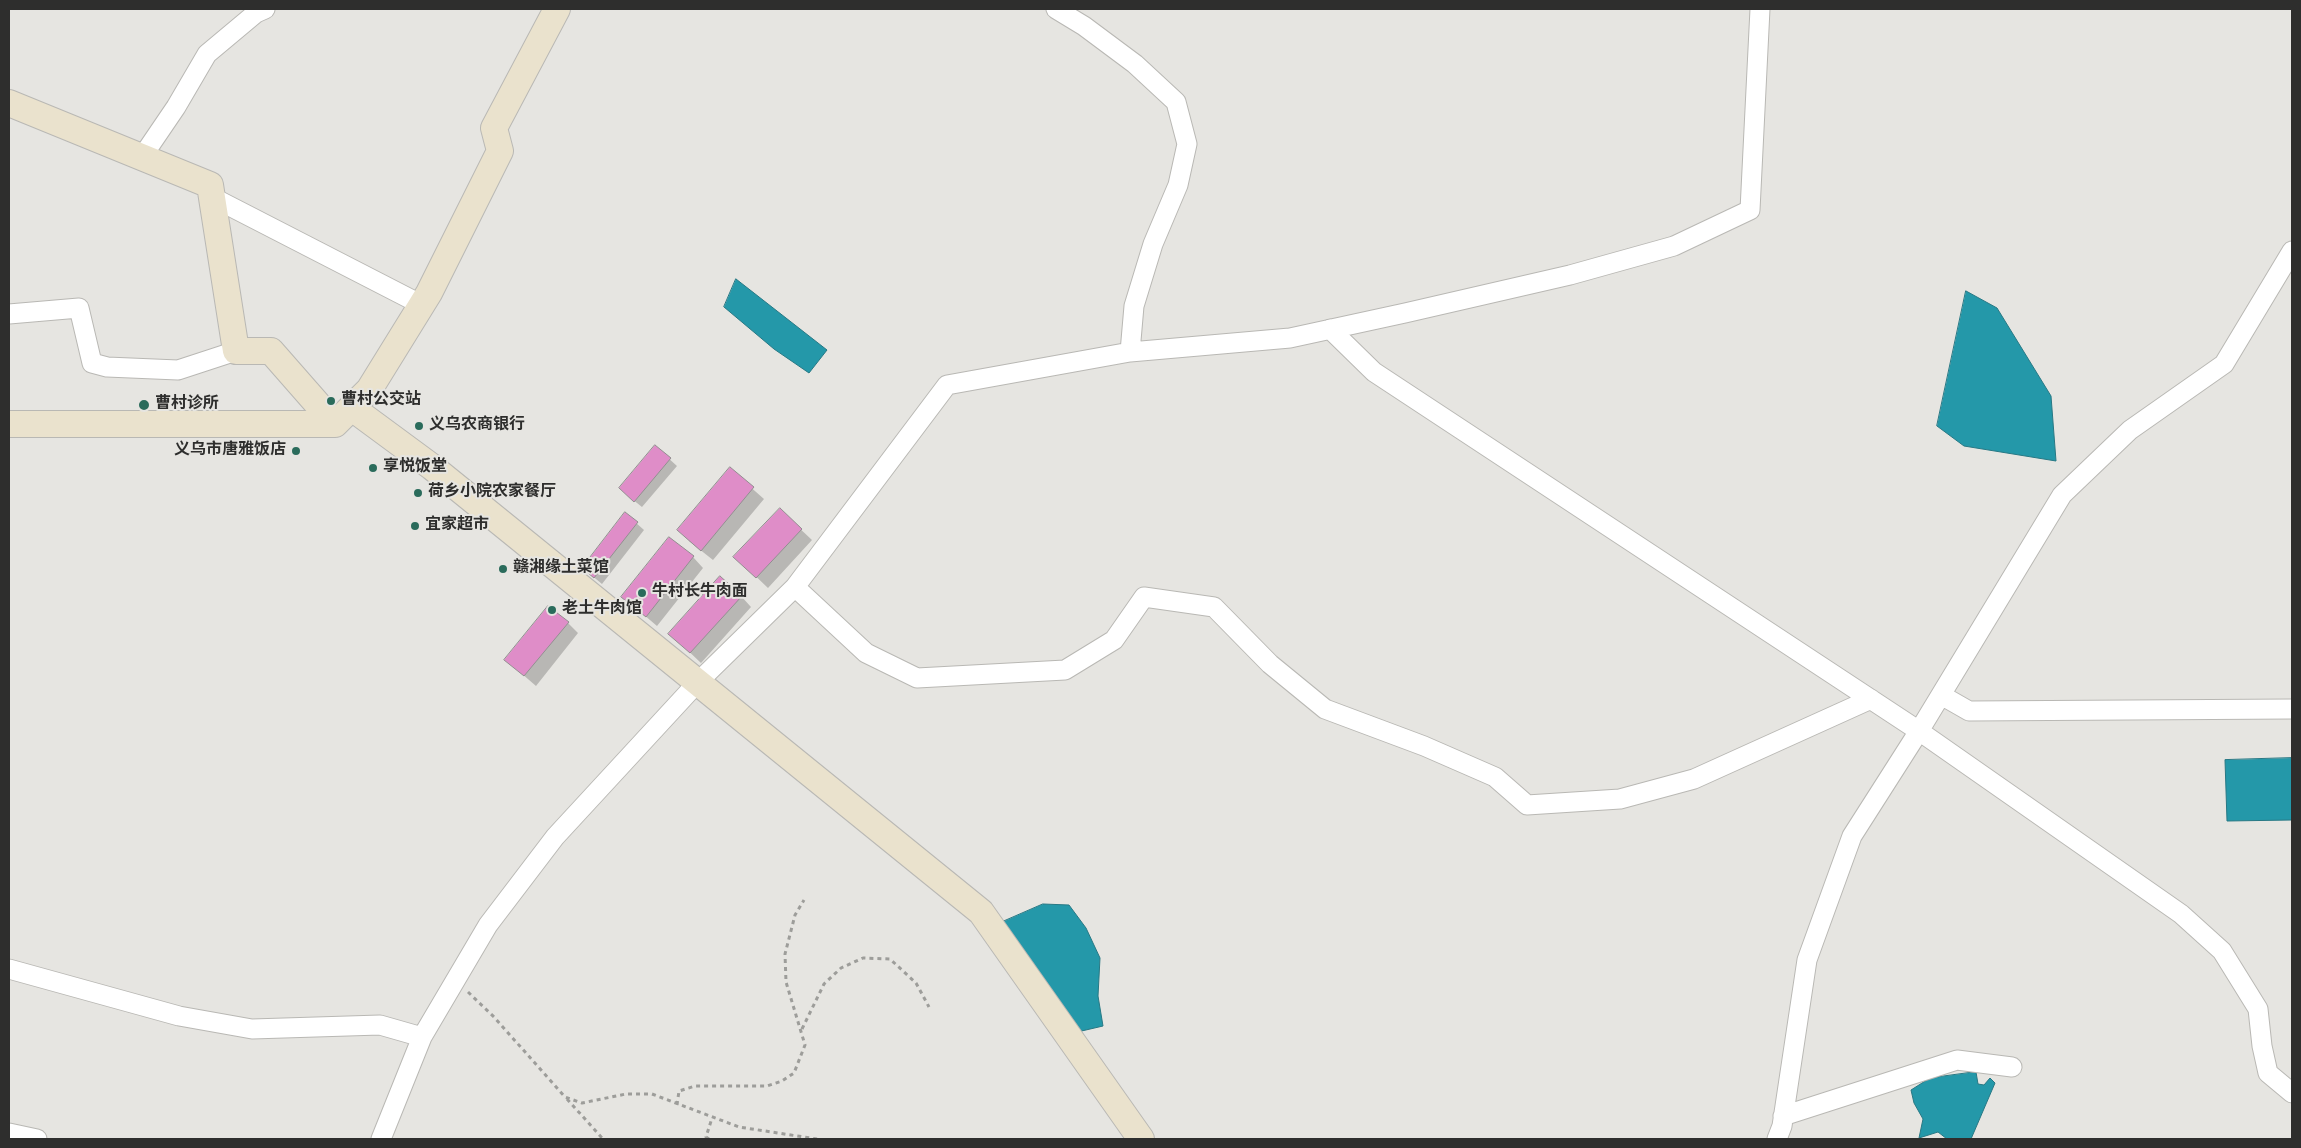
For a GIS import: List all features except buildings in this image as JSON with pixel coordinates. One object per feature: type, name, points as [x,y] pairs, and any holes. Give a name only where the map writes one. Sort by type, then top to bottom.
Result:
[{"type":"street","points":[[142,157],[176,108],[207,54],[256,13],[265,9]]},
{"type":"street","points":[[9,424],[343,416],[369,390],[422,305],[500,151],[494,128],[557,9]]},
{"type":"street","points":[[1056,9],[1084,26],[1135,64],[1176,102],[1187,144],[1178,185],[1152,244],[1134,306],[1130,352]]},
{"type":"street","points":[[380,1139],[422,1037],[488,926],[556,837],[698,682],[795,587],[947,385],[1130,352],[1290,338],[1570,275],[1674,246],[1750,210],[1760,9]]},
{"type":"street","points":[[9,103],[210,185],[236,351]]},
{"type":"street","points":[[212,197],[422,305]]},
{"type":"street","points":[[1777,1139],[1783,1116],[1807,960],[1852,836],[1920,731],[2062,495],[2130,430],[2224,364],[2292,251]]},
{"type":"street","points":[[9,314],[79,308],[92,363],[107,368],[178,370],[236,351],[271,351],[343,416],[432,467],[981,912],[1140,1139]]},
{"type":"street","points":[[1330,329],[1374,372],[1920,731],[2181,914],[2222,951],[2258,1009],[2262,1046],[2268,1073],[2292,1093]]},
{"type":"street","points":[[795,587],[866,653],[917,678],[1065,670],[1114,640],[1144,597],[1214,607],[1270,664],[1325,709],[1424,746],[1495,777],[1528,805],[1620,799],[1694,779],[1871,699]]},
{"type":"street","points":[[1940,695],[1968,711],[2292,709]]},
{"type":"street","points":[[9,969],[179,1016],[252,1029],[380,1025],[422,1037]]},
{"type":"street","points":[[1783,1116],[1957,1060],[2012,1067]]},
{"type":"street","points":[[9,1134],[37,1139]]},
{"type":"path","points":[[677,1105],[679,1091],[695,1086],[767,1086],[782,1081],[794,1074],[805,1045],[801,1029],[794,1014],[786,982],[786,954],[795,915],[804,900]]},
{"type":"path","points":[[801,1029],[824,984],[841,968],[863,958],[890,959],[916,982],[930,1007]]},
{"type":"path","points":[[456,980],[494,1017],[603,1139]]},
{"type":"path","points":[[565,1097],[582,1103],[626,1094],[652,1094],[739,1127],[817,1139]]},
{"type":"path","points":[[709,1139],[706,1137],[712,1118]]},
{"type":"water","points":[[736,279],[827,350],[809,373],[774,349],[724,307]]},
{"type":"water","points":[[1966,291],[1997,308],[2051,396],[2056,461],[1964,446],[1937,426]]},
{"type":"water","points":[[2292,758],[2292,820],[2227,821],[2225,760]]},
{"type":"water","points":[[1043,904],[1069,905],[1086,928],[1100,958],[1098,996],[1103,1026],[1073,1033],[1000,923]]},
{"type":"water","points":[[1976,1072],[1978,1084],[1984,1085],[1990,1078],[1995,1083],[1971,1139],[1947,1139],[1938,1132],[1919,1138],[1923,1119],[1914,1103],[1911,1090],[1930,1078]]},
{"type":"place","name":"曹村公交站","points":[[331,401]]},
{"type":"place","name":"曹村诊所","points":[[144,405]]},
{"type":"place","name":"义乌农商银行","points":[[419,426]]},
{"type":"place","name":"义乌市唐雅饭店","points":[[296,451]]},
{"type":"place","name":"享悦饭堂","points":[[373,468]]},
{"type":"place","name":"荷乡小院农家餐厅","points":[[418,493]]},
{"type":"place","name":"宜家超市","points":[[415,526]]},
{"type":"place","name":"赣湘缘土菜馆","points":[[503,569]]},
{"type":"place","name":"牛村长牛肉面","points":[[642,593]]},
{"type":"place","name":"老土牛肉馆","points":[[552,610]]}]
